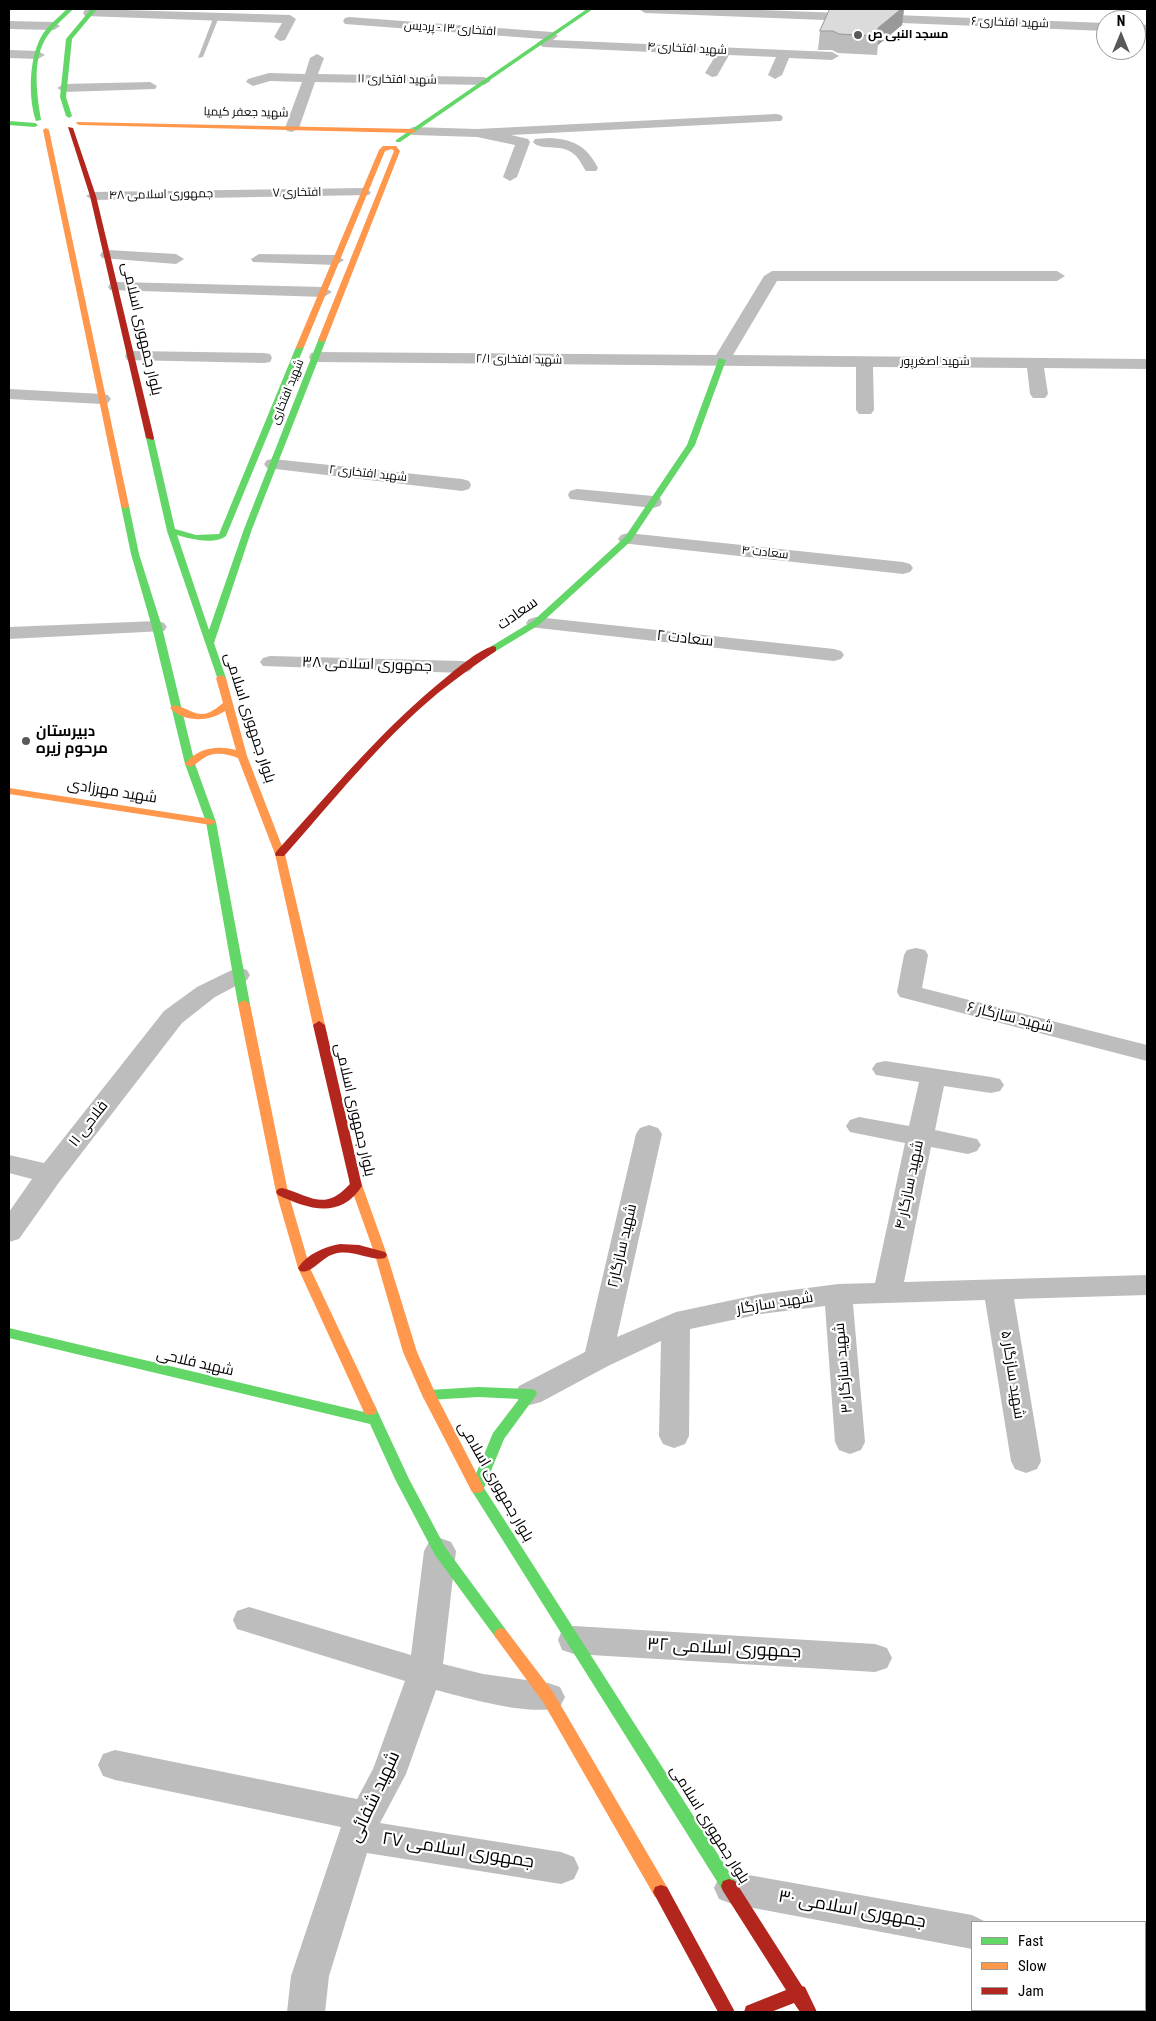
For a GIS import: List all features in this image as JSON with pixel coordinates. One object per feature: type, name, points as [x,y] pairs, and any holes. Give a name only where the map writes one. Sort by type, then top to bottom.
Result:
[{"type":"main road","points":[[70,9],[43,39],[38,55],[34,103],[37,122],[46,130],[135,554],[157,627],[190,764],[211,822],[238,975],[282,1192],[304,1268],[402,1479],[440,1551],[548,1697],[658,1886],[727,2012]]},
{"type":"main road","points":[[171,531],[193,538],[208,540],[222,536],[382,150],[394,149],[413,131],[590,9]]},
{"type":"main road","name":"بلوار جمهوری اسلامی","points":[[92,11],[69,39],[57,101],[73,122],[93,196],[116,287],[171,531],[209,644],[242,756],[280,854],[356,1186],[381,1255],[410,1352],[429,1395],[477,1488],[810,2012]]},
{"type":"main road","points":[[34,103],[57,101]]},
{"type":"main road","points":[[9,124],[37,122],[53,116],[73,122]]},
{"type":"main road","points":[[46,130],[73,122]]},
{"type":"main road","name":"شهید جعفر کیمیا","points":[[73,122],[413,131]]},
{"type":"main road","name":"شهید افتخاری","points":[[209,644],[248,529],[317,356],[394,149]]},
{"type":"main road","name":"سعادت","points":[[280,854],[402,720],[464,667],[536,623],[628,539],[691,445],[722,360]]},
{"type":"main road","points":[[228,523],[229,528],[234,531],[248,529]]},
{"type":"main road","points":[[175,708],[184,716],[202,718],[220,713],[227,704]]},
{"type":"main road","points":[[190,764],[197,755],[212,749],[230,750],[242,756]]},
{"type":"main road","name":"شهید مهرزادی","points":[[9,791],[211,822]]},
{"type":"main road","points":[[282,1192],[304,1204],[337,1204],[349,1198],[356,1186]]},
{"type":"main road","points":[[304,1268],[314,1257],[333,1250],[354,1247],[381,1255]]},
{"type":"main road","name":"شهید فلاحی","points":[[9,1333],[375,1420]]},
{"type":"main road","points":[[429,1395],[478,1392],[530,1394]]},
{"type":"main road","name":"شهید سازگار","points":[[477,1488],[498,1437],[530,1394]]},
{"type":"main road","points":[[752,2012],[798,1993]]},
{"type":"street","name":"شهید افتخاری ۶","points":[[645,9],[1096,27]]},
{"type":"street","points":[[92,11],[290,19],[280,37]]},
{"type":"street","name":"افتخاری ۱۳ - پردیس","points":[[349,21],[547,39]]},
{"type":"street","points":[[9,25],[54,26]]},
{"type":"street","name":"شهید افتخاری ۴","points":[[547,39],[832,56]]},
{"type":"street","points":[[712,73],[725,51]]},
{"type":"street","points":[[9,54],[38,55]]},
{"type":"street","points":[[775,75],[784,54]]},
{"type":"street","points":[[292,128],[317,58]]},
{"type":"street","name":"شهید افتخاری ۱۱","points":[[253,82],[269,78],[484,81]]},
{"type":"street","points":[[57,101],[150,86]]},
{"type":"street","points":[[413,131],[477,133],[776,118]]},
{"type":"street","points":[[477,133],[523,142],[561,142],[573,145],[587,158],[591,168]]},
{"type":"street","points":[[510,177],[523,142]]},
{"type":"street","name":"افتخاری ۷","points":[[229,194],[364,192]]},
{"type":"street","name":"جمهوری اسلامی ۴۸","points":[[93,196],[229,194]]},
{"type":"street","points":[[108,255],[176,258]]},
{"type":"street","points":[[258,259],[336,260]]},
{"type":"street","points":[[722,360],[772,276],[1057,276]]},
{"type":"street","points":[[116,287],[324,292]]},
{"type":"street","points":[[132,356],[264,358]]},
{"type":"street","name":"شهید افتخاری ۲/۱","points":[[317,356],[722,360]]},
{"type":"street","name":"شهید اصغرپور","points":[[722,360],[1147,364]]},
{"type":"street","points":[[864,361],[865,410]]},
{"type":"street","points":[[1035,362],[1039,394]]},
{"type":"street","points":[[9,394],[102,399]]},
{"type":"street","name":"شهید افتخاری ۲","points":[[274,464],[462,485]]},
{"type":"street","points":[[577,495],[653,502]]},
{"type":"street","name":"سعادت ۴","points":[[628,539],[903,568]]},
{"type":"street","name":"سعادت ۲","points":[[536,623],[834,655]]},
{"type":"street","points":[[9,633],[157,627]]},
{"type":"street","name":"جمهوری اسلامی ۳۸","points":[[270,662],[464,667]]},
{"type":"street","name":"شهید سازگار ۶","points":[[916,955],[909,992],[1147,1053]]},
{"type":"street","name":"فلاحی ۱۱","points":[[9,1232],[50,1174],[172,1017],[206,992],[238,975]]},
{"type":"street","points":[[885,1069],[991,1085]]},
{"type":"street","name":"شهید سازگار ۴","points":[[887,1293],[933,1076]]},
{"type":"street","points":[[859,1126],[968,1145]]},
{"type":"street","name":"شهید سازگار۲","points":[[598,1358],[649,1134]]},
{"type":"street","points":[[9,1164],[50,1174]]},
{"type":"street","name":"شهید سازگار","points":[[530,1394],[598,1358],[676,1322],[761,1304],[838,1294],[1147,1285]]},
{"type":"street","name":"شهید سازگار ۵","points":[[998,1289],[1026,1461]]},
{"type":"street","name":"شهید سازگار ۳","points":[[838,1294],[850,1442]]},
{"type":"street","points":[[674,1436],[676,1322]]},
{"type":"street","name":"شهید شفائی","points":[[306,2012],[310,1976],[360,1825],[389,1774],[425,1674],[440,1551]]},
{"type":"street","points":[[249,1620],[425,1674],[484,1688],[548,1697]]},
{"type":"street","name":"جمهوری اسلامی ۳۲","points":[[574,1640],[875,1658]]},
{"type":"street","name":"جمهوری اسلامی ۲۷","points":[[115,1765],[360,1825],[561,1868]]},
{"type":"street","name":"جمهوری اسلامی ۳۰","points":[[732,1888],[971,1932]]},
{"type":"lane","points":[[200,58],[216,17]]},
{"type":"building","points":[[830,9],[901,9],[878,28],[878,36],[820,31]]},
{"type":"traffic: fast","points":[[38,120],[34,78],[36,57],[48,30],[70,9]]},
{"type":"traffic: fast","points":[[69,116],[63,97],[69,39],[94,9]]},
{"type":"traffic: fast","points":[[398,141],[590,9]]},
{"type":"traffic: fast","points":[[9,123],[35,125]]},
{"type":"traffic: fast","points":[[209,644],[248,529],[322,340]]},
{"type":"traffic: fast","points":[[171,531],[196,538],[222,536],[300,347]]},
{"type":"traffic: fast","points":[[493,649],[536,623],[628,539],[691,445],[722,360]]},
{"type":"traffic: fast","points":[[150,438],[171,531],[221,678]]},
{"type":"traffic: fast","points":[[125,506],[135,554],[157,627],[190,764],[211,822],[244,1004]]},
{"type":"traffic: fast","points":[[9,1333],[375,1420]]},
{"type":"traffic: fast","points":[[429,1395],[478,1392],[530,1394]]},
{"type":"traffic: fast","points":[[477,1488],[498,1437],[530,1394]]},
{"type":"traffic: fast","points":[[370,1410],[402,1479],[440,1551],[501,1634]]},
{"type":"traffic: fast","points":[[477,1488],[729,1886]]},
{"type":"traffic: slow","points":[[79,123],[413,131]]},
{"type":"traffic: slow","points":[[46,130],[125,506]]},
{"type":"traffic: slow","points":[[300,347],[382,150],[385,147],[394,147],[397,151],[322,340]]},
{"type":"traffic: slow","points":[[221,678],[242,756],[280,854],[319,1025]]},
{"type":"traffic: slow","points":[[175,708],[188,715],[202,717],[215,713],[227,704]]},
{"type":"traffic: slow","points":[[190,764],[202,755],[214,751],[228,751],[242,756]]},
{"type":"traffic: slow","points":[[9,791],[211,822]]},
{"type":"traffic: slow","points":[[244,1004],[282,1192],[304,1268],[370,1410]]},
{"type":"traffic: slow","points":[[355,1182],[381,1255],[410,1352],[429,1395],[477,1488]]},
{"type":"traffic: slow","points":[[501,1634],[548,1697],[661,1892]]},
{"type":"traffic: jam","points":[[70,128],[93,196],[150,438]]},
{"type":"traffic: jam","points":[[280,854],[354,771],[406,717],[462,669],[493,649]]},
{"type":"traffic: jam","points":[[319,1025],[355,1182]]},
{"type":"traffic: jam","points":[[282,1192],[303,1201],[321,1205],[339,1201],[356,1186]]},
{"type":"traffic: jam","points":[[304,1268],[322,1254],[340,1248],[359,1249],[381,1255]]},
{"type":"traffic: jam","points":[[729,1886],[809,2012]]},
{"type":"traffic: jam","points":[[661,1892],[727,2012]]},
{"type":"traffic: jam","points":[[752,2012],[799,1993]]},
{"type":"place","name":"مسجد النبی ص","points":[[858,35]]},
{"type":"place","name":"دبیرستان مرحوم زیره","points":[[26,741]]}]
